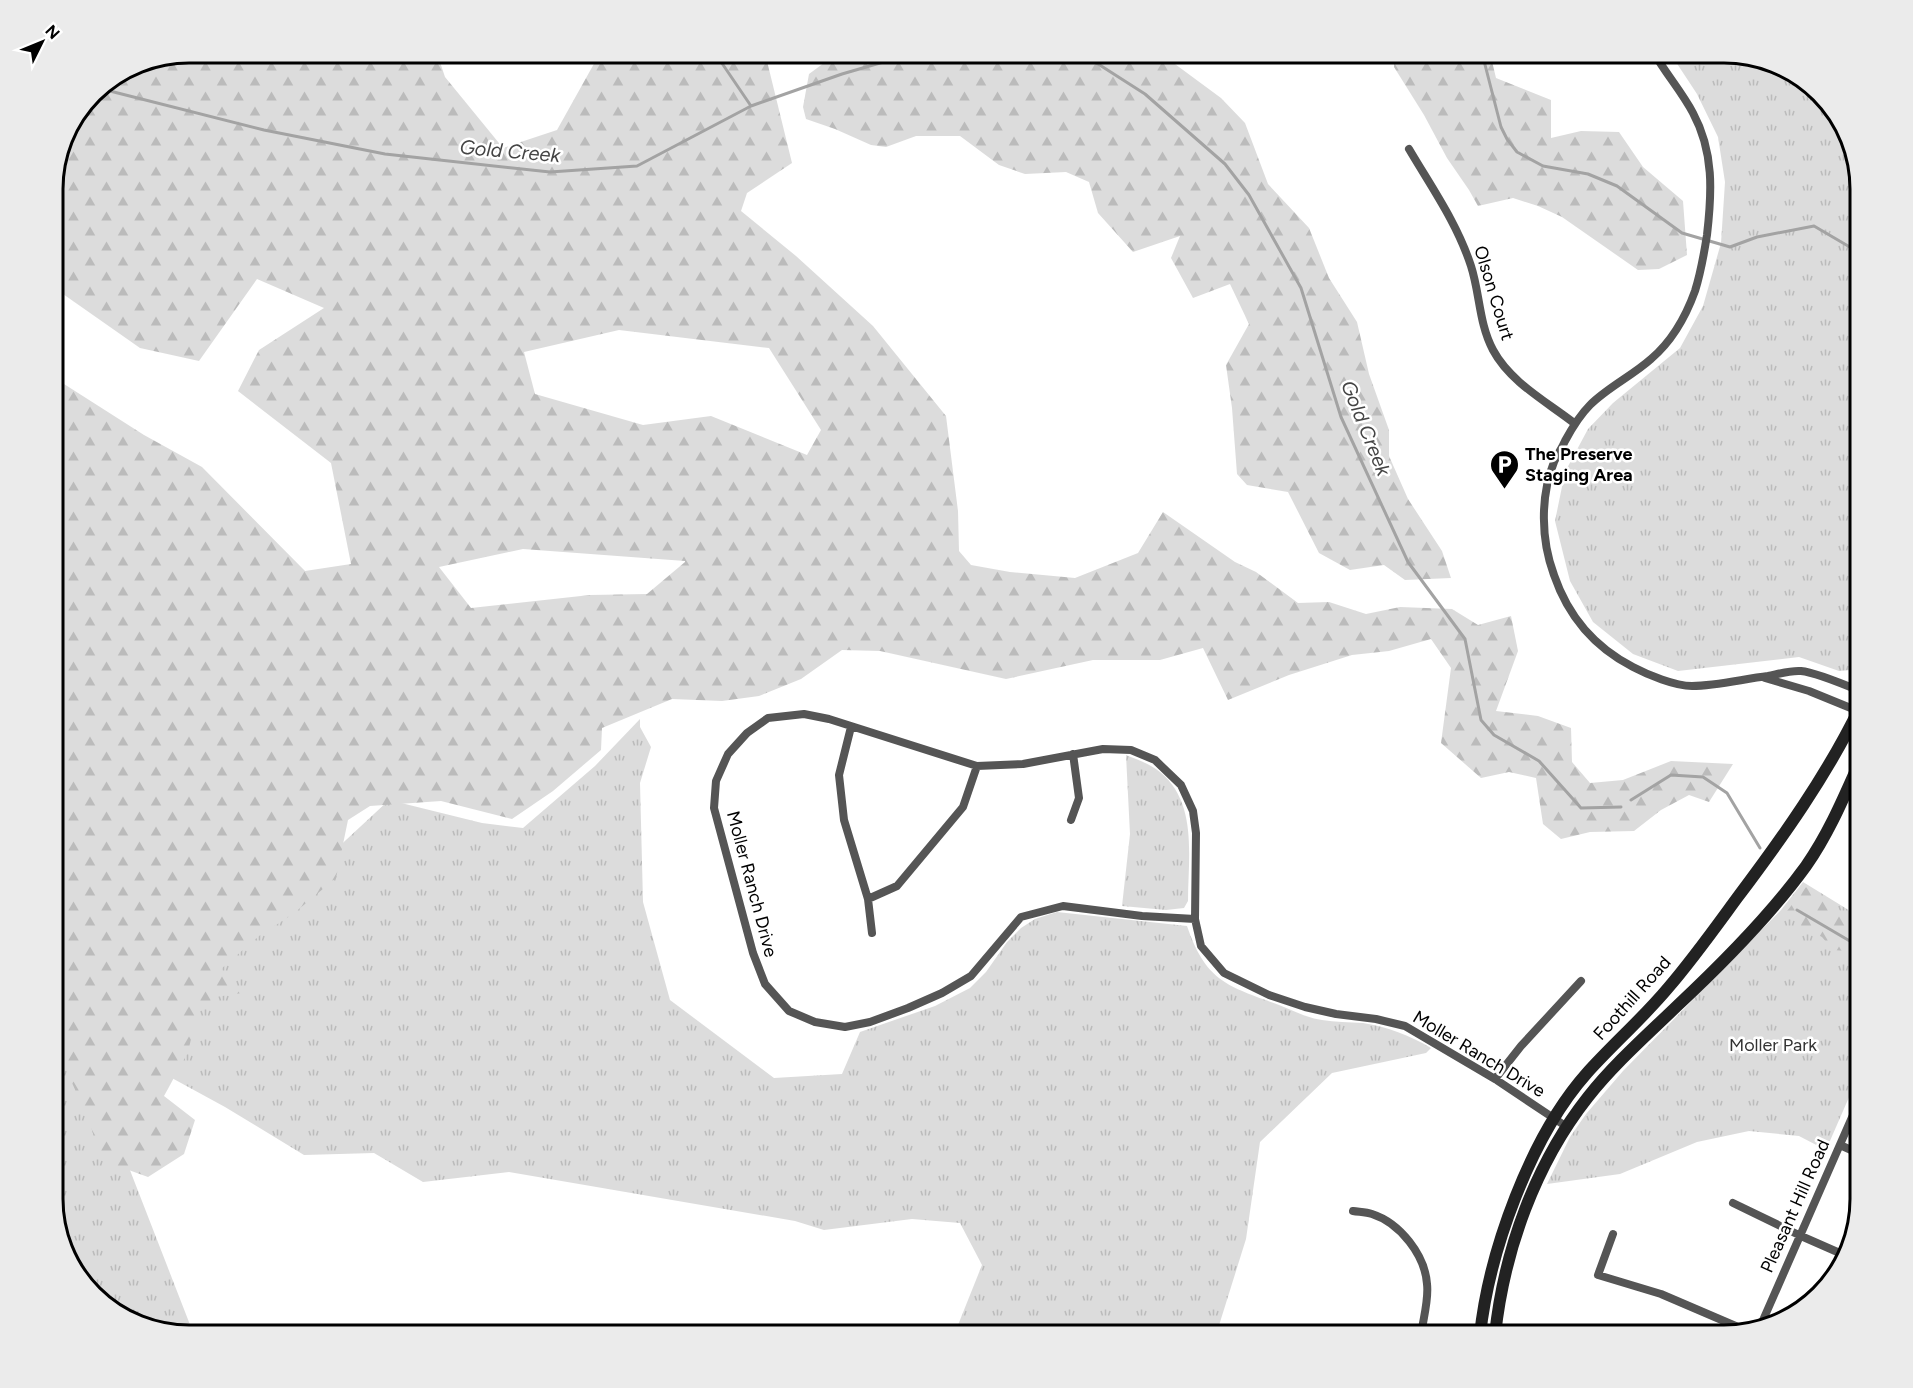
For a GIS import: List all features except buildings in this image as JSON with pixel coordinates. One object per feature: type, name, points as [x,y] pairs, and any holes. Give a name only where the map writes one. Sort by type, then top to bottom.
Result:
[{"type":"main road","name":"Foothill Road","points":[[1482,1325],[1488,1284],[1506,1221],[1533,1159],[1554,1119],[1586,1074],[1648,1011],[1682,971],[1817,787],[1850,728]]},
{"type":"main road","name":"Foothill Road","points":[[1497,1325],[1503,1288],[1525,1212],[1544,1166],[1567,1127],[1606,1076],[1692,992],[1777,903],[1824,839],[1850,783]]},
{"type":"street","points":[[1660,63],[1693,113],[1704,138],[1710,160],[1712,179],[1710,211],[1702,268],[1690,303],[1669,340],[1651,359],[1606,390],[1574,423],[1554,462],[1545,498],[1544,526],[1548,560],[1559,590],[1572,615],[1592,639],[1633,668],[1658,678],[1690,686],[1802,671],[1850,688]]},
{"type":"street","name":"Olson Court","points":[[1409,149],[1455,225],[1472,268],[1481,319],[1494,351],[1510,373],[1574,423]]},
{"type":"street","points":[[1762,677],[1850,706]]},
{"type":"street","name":"Moller Ranch Drive","points":[[1196,919],[1142,916],[1063,906],[1021,917],[971,976],[942,993],[870,1022],[845,1027],[815,1022],[789,1011],[765,984],[753,953],[714,808],[716,781],[728,754],[747,733],[768,718],[804,714],[829,719],[977,766],[1023,764],[1103,748],[1131,750],[1155,760],[1181,785],[1192,811],[1196,833],[1196,919],[1201,946],[1224,973],[1269,995],[1305,1007],[1405,1026],[1567,1127]]},
{"type":"street","points":[[851,727],[839,775],[844,820],[868,899],[872,933]]},
{"type":"street","points":[[1071,820],[1079,798],[1073,754]]},
{"type":"street","points":[[868,899],[897,886],[963,807],[977,766]]},
{"type":"street","points":[[1495,1080],[1521,1046],[1581,981]]},
{"type":"street","name":"Pleasant Hill Road","points":[[1764,1318],[1850,1122]]},
{"type":"street","points":[[1840,1145],[1850,1150]]},
{"type":"street","points":[[1733,1203],[1838,1252]]},
{"type":"street","points":[[1353,1211],[1372,1214],[1389,1224],[1402,1233],[1414,1247],[1421,1260],[1428,1286],[1422,1325]]},
{"type":"street","points":[[1613,1234],[1598,1275],[1661,1294],[1732,1324]]},
{"type":"green space","points":[[189,63],[440,63],[445,77],[503,148],[557,130],[594,63],[767,63],[792,163],[747,193],[741,211],[796,256],[873,326],[946,416],[958,511],[959,551],[971,565],[1010,572],[1075,578],[1138,553],[1163,512],[1235,562],[1256,572],[1298,603],[1329,602],[1366,614],[1400,607],[1452,609],[1478,625],[1511,616],[1518,651],[1496,711],[1538,716],[1571,728],[1572,762],[1590,783],[1623,780],[1671,761],[1733,764],[1709,802],[1689,795],[1661,810],[1634,831],[1590,832],[1561,839],[1543,824],[1536,778],[1509,772],[1481,778],[1441,743],[1451,668],[1431,639],[1389,651],[1352,655],[1289,675],[1228,700],[1203,648],[1160,660],[1093,660],[1006,679],[880,651],[842,650],[801,679],[759,696],[722,701],[672,699],[602,728],[601,750],[553,791],[512,819],[441,801],[370,806],[348,820],[336,878],[293,914],[259,936],[221,969],[242,993],[216,997],[198,1009],[188,1052],[164,1096],[195,1120],[184,1154],[148,1177],[101,1160],[89,1120],[63,1063],[63,383],[144,435],[202,467],[305,571],[351,564],[331,463],[238,391],[259,350],[324,308],[257,279],[199,361],[140,348],[63,294],[63,181],[67,157],[84,119],[106,94],[119,84],[141,73],[165,65]],"holes":[[[619,330],[769,348],[821,430],[807,455],[711,416],[643,425],[535,394],[524,352]],[[523,549],[685,561],[647,594],[590,595],[471,608],[439,567]]]},
{"type":"green space","points":[[824,63],[1174,63],[1221,98],[1245,123],[1268,184],[1309,228],[1329,278],[1357,322],[1369,374],[1389,430],[1389,456],[1408,499],[1442,551],[1451,578],[1405,580],[1384,565],[1350,570],[1319,553],[1288,492],[1247,485],[1237,474],[1226,365],[1249,324],[1230,284],[1193,298],[1171,258],[1180,236],[1133,252],[1098,213],[1089,182],[1066,172],[1025,174],[999,165],[960,136],[916,136],[886,147],[871,145],[806,119],[803,107],[809,74]]},
{"type":"green space","points":[[1394,63],[1492,63],[1496,78],[1551,100],[1551,138],[1581,131],[1619,132],[1643,167],[1683,201],[1687,255],[1659,269],[1638,270],[1562,217],[1538,206],[1513,198],[1478,206],[1394,67]]},
{"type":"green space","points":[[1677,63],[1748,65],[1780,76],[1801,89],[1824,112],[1837,133],[1846,157],[1850,189],[1850,670],[1839,671],[1799,657],[1678,671],[1633,654],[1593,622],[1570,581],[1555,521],[1565,472],[1588,429],[1613,403],[1680,348],[1703,306],[1721,243],[1725,182],[1718,137],[1697,94]]},
{"type":"green space","points":[[640,719],[640,727],[651,747],[640,783],[643,902],[670,1000],[774,1078],[842,1074],[860,1032],[935,1006],[970,988],[986,972],[1007,942],[1021,928],[1035,919],[1057,912],[1187,926],[1194,945],[1211,971],[1246,993],[1311,1018],[1381,1027],[1406,1035],[1431,1048],[1426,1053],[1332,1073],[1260,1142],[1246,1239],[1219,1325],[958,1325],[982,1265],[960,1223],[912,1219],[824,1230],[795,1221],[509,1172],[423,1182],[374,1153],[304,1155],[170,1077],[197,961],[289,893],[389,800],[482,823],[523,828],[595,766]]},
{"type":"green space","points":[[1126,755],[1160,772],[1172,785],[1180,799],[1186,815],[1189,849],[1188,901],[1184,908],[1166,910],[1122,906],[1130,834]]},
{"type":"green space","name":"Moller Park","points":[[1803,882],[1850,912],[1850,1095],[1826,1150],[1799,1136],[1749,1131],[1697,1142],[1620,1174],[1547,1184],[1570,1137],[1586,1114],[1623,1071],[1781,910]]},
{"type":"green space","points":[[1806,887],[1823,901],[1850,916],[1850,955],[1846,951],[1833,950],[1822,937],[1798,924],[1787,911]]},
{"type":"green space","points":[[63,998],[190,1325],[165,1323],[126,1308],[112,1299],[94,1282],[76,1255],[67,1231],[63,1207]]},
{"type":"waterway","points":[[722,63],[751,106]]},
{"type":"waterway","name":"Gold Creek","points":[[110,91],[264,130],[385,154],[550,172],[637,166],[751,106],[880,63]]},
{"type":"waterway","name":"Gold Creek","points":[[1097,63],[1145,94],[1225,164],[1249,195],[1301,288],[1341,417],[1408,562],[1465,639],[1481,720],[1494,735],[1539,761],[1581,808],[1621,807]]},
{"type":"waterway","points":[[1485,63],[1501,127],[1507,139],[1517,152],[1543,166],[1588,174],[1617,186],[1682,233],[1730,247],[1757,237],[1814,226],[1850,247]]},
{"type":"waterway","name":"Gold Creek","points":[[1631,800],[1671,775],[1703,777],[1727,793],[1760,848]]},
{"type":"waterway","name":"Gold Creek","points":[[1797,910],[1850,941]]},
{"type":"place","name":"The Preserve Staging Area","points":[[1504,490]]}]
